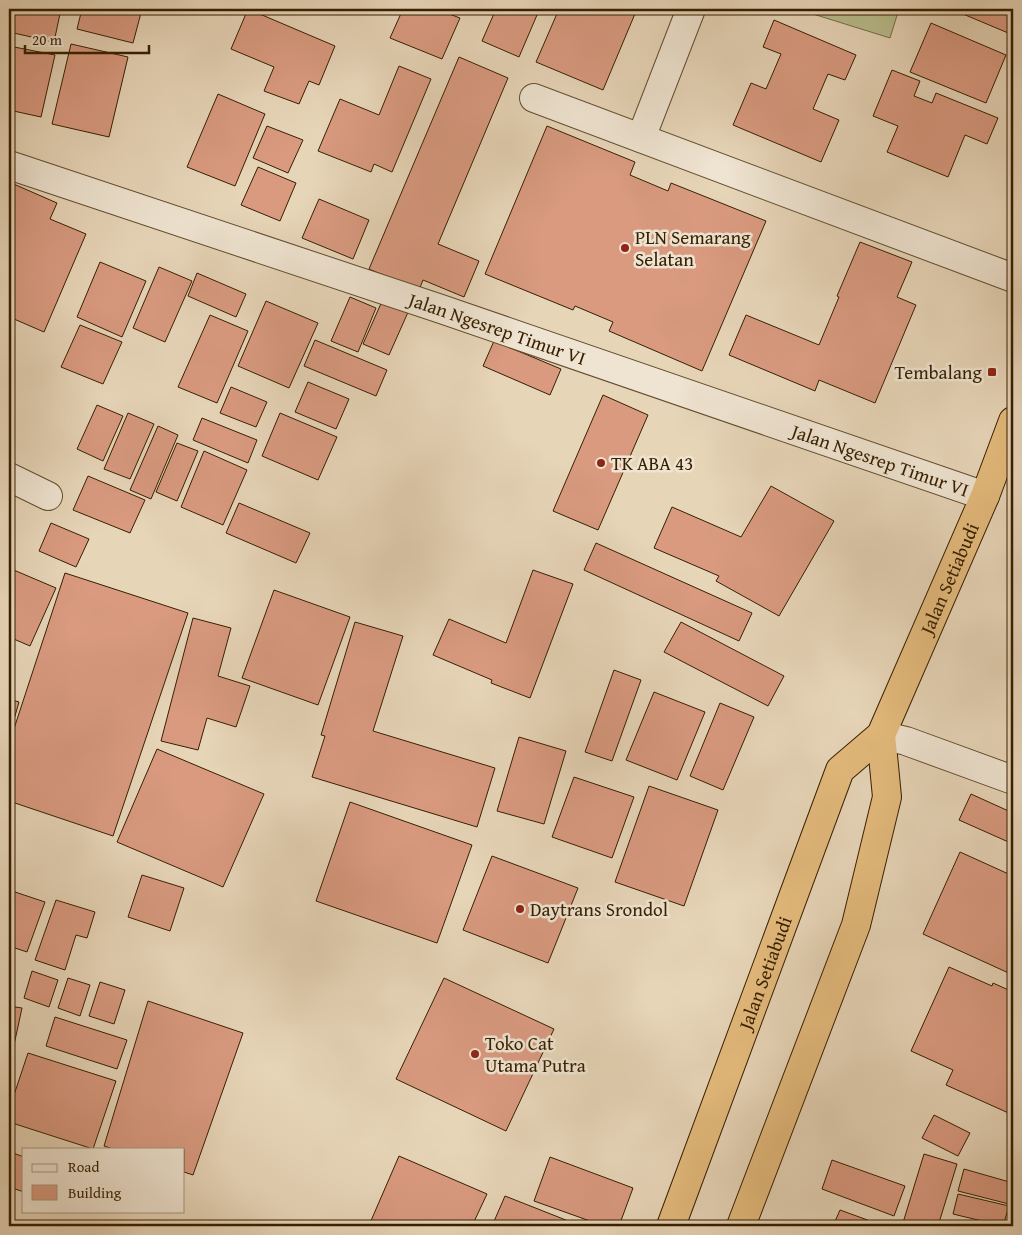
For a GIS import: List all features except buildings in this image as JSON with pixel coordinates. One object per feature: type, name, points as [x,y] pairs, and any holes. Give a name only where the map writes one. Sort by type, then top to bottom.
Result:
[{"type":"highway","name":"Jalan Setiabudi","points":[[671,1226],[840,770],[881,735],[985,496],[1013,421]]},
{"type":"highway","name":"Jalan Setiabudi","points":[[741,1226],[856,925],[887,797],[881,735]]},
{"type":"street","points":[[640,138],[691,9]]},
{"type":"street","points":[[534,98],[1013,278]]},
{"type":"street","name":"Jalan Ngesrep Timur VI","points":[[9,165],[442,309],[985,496]]},
{"type":"street","points":[[9,477],[48,496]]},
{"type":"street","points":[[881,735],[1013,780]]},
{"type":"green space","points":[[797,9],[899,9],[890,38]]},
{"type":"place","name":"PLN Semarang Selatan","points":[[625,248]]},
{"type":"place","name":"Tembalang","points":[[992,372]]},
{"type":"place","name":"TK ABA 43","points":[[601,463]]},
{"type":"place","name":"Daytrans Srondol","points":[[520,909]]},
{"type":"place","name":"Toko Cat Utama Putra","points":[[475,1054]]}]
